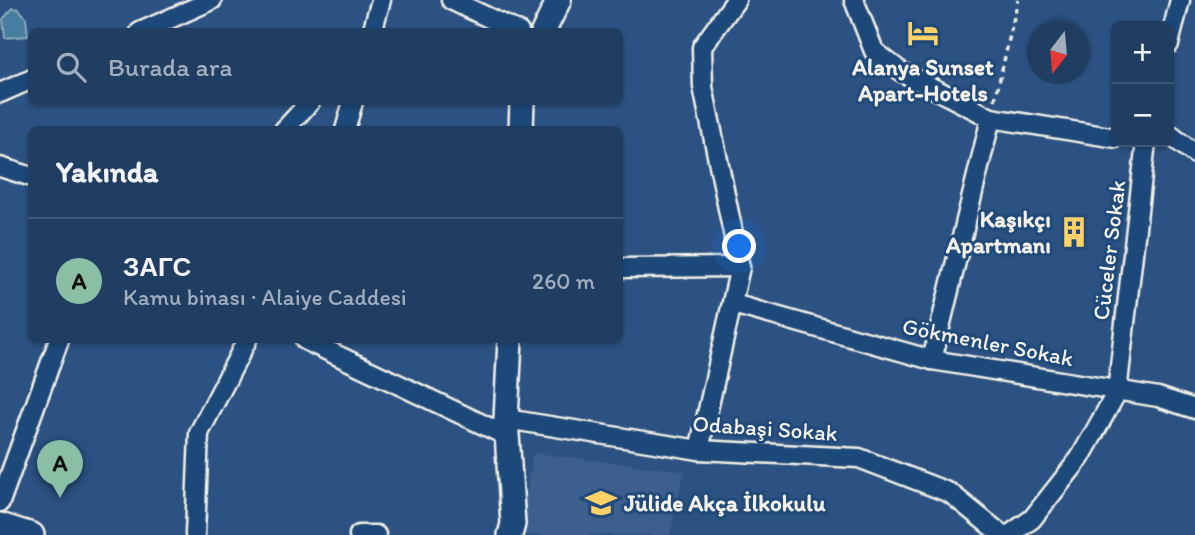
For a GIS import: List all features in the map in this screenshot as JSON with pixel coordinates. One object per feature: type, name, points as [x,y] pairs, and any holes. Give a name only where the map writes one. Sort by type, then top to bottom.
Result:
[{"type":"street","points":[[149,28],[212,0]]},
{"type":"street","points":[[373,28],[381,0]]},
{"type":"street","points":[[451,0],[510,28]]},
{"type":"street","points":[[545,28],[559,0]]},
{"type":"street","points":[[699,450],[740,267],[703,87],[702,47],[736,0]]},
{"type":"street","points":[[854,0],[874,51],[900,71],[991,118],[1111,137]]},
{"type":"street","points":[[1174,24],[1180,0]]},
{"type":"street","points":[[0,93],[28,81]]},
{"type":"street","points":[[288,126],[307,105]]},
{"type":"street","points":[[346,126],[352,105]]},
{"type":"street","points":[[521,126],[522,105]]},
{"type":"street","points":[[932,360],[991,118]]},
{"type":"street","points":[[1174,138],[1195,154]]},
{"type":"street","name":"Cüceler Sokak","points":[[1009,535],[1032,519],[1080,458],[1117,392],[1145,147]]},
{"type":"street","points":[[0,167],[28,176]]},
{"type":"street","points":[[623,268],[740,267]]},
{"type":"street","name":"Gökmenler Sokak","points":[[733,304],[932,360],[1158,397],[1195,409]]},
{"type":"street","points":[[0,502],[58,343]]},
{"type":"street","points":[[195,535],[199,433],[245,343]]},
{"type":"street","name":"Odabaşi Sokak","points":[[312,343],[507,427],[699,450],[859,458],[950,493],[1002,535]]},
{"type":"street","points":[[510,343],[507,427],[513,524],[510,535]]},
{"type":"street","points":[[0,525],[32,535]]},
{"type":"street","points":[[359,535],[376,535]]},
{"type":"path","points":[[991,118],[1018,0]]},
{"type":"shaded area","points":[[13,8],[19,9],[26,18],[28,36],[5,38],[3,19]]},
{"type":"shaded area","name":"Jülide Akça İlkokulu","points":[[533,453],[684,471],[670,535],[520,535]]},
{"type":"place","name":"Alanya Sunset Apart-Hotels","points":[[923,33]]},
{"type":"place","name":"Kaşıkçı Apartmanı","points":[[1074,232]]},
{"type":"place","name":"ЗАГС","points":[[60,498]]},
{"type":"place","name":"Jülide Akça İlkokulu","points":[[601,503]]}]
